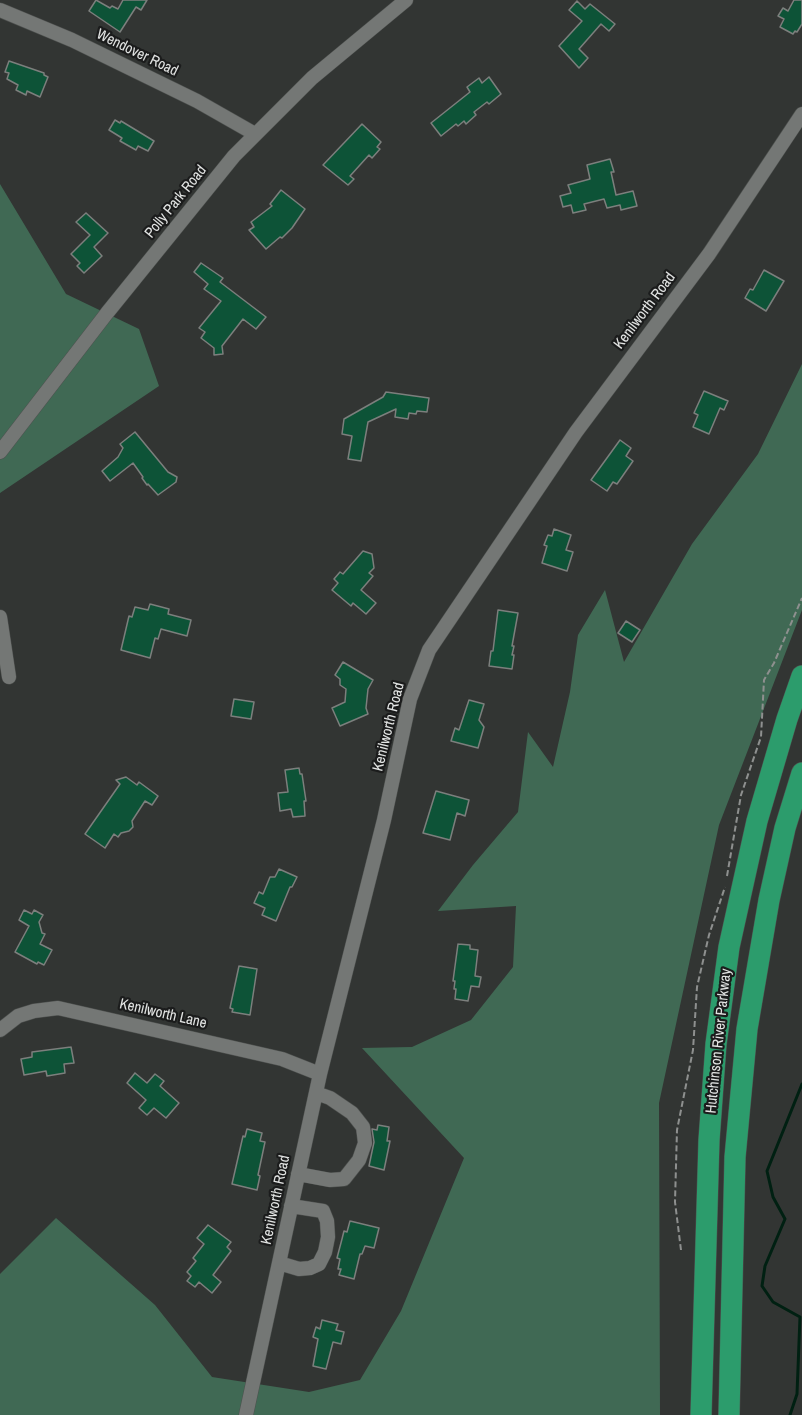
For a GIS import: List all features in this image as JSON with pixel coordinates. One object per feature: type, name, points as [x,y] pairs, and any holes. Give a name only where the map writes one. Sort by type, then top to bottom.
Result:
[{"type":"highway","name":"Hutchinson River Parkway","points":[[701,1415],[709,1140],[716,1044],[728,958],[757,821],[802,676]]},
{"type":"highway","name":"Hutchinson River Parkway","points":[[729,1415],[735,1157],[746,1039],[771,891],[785,828],[802,773]]},
{"type":"street","name":"Polly Park Road","points":[[0,452],[106,313],[234,156],[312,78],[406,0]]},
{"type":"street","name":"Wendover Road","points":[[0,10],[72,40],[197,101],[255,134]]},
{"type":"street","name":"Kenilworth Road","points":[[246,1415],[320,1074],[384,820],[410,699],[429,650],[576,432],[709,254],[802,114]]},
{"type":"street","points":[[0,617],[9,676]]},
{"type":"street","name":"Kenilworth Lane","points":[[0,1030],[18,1016],[58,1008],[282,1059],[320,1074]]},
{"type":"street","points":[[298,1174],[330,1180],[344,1179],[359,1160],[365,1143],[363,1127],[352,1113],[330,1098],[316,1094]]},
{"type":"street","points":[[279,1263],[299,1269],[310,1268],[319,1264],[325,1252],[328,1237],[327,1221],[323,1211],[291,1206]]},
{"type":"green space","points":[[0,184],[66,294],[139,329],[159,386],[0,493]]},
{"type":"green space","points":[[802,364],[802,610],[719,825],[659,1103],[660,1415],[0,1415],[0,1274],[56,1218],[155,1305],[212,1377],[309,1392],[360,1380],[401,1311],[464,1158],[362,1048],[412,1047],[471,1020],[513,967],[516,906],[438,911],[518,812],[528,732],[553,767],[570,692],[578,635],[605,590],[624,662],[692,544],[758,454]]},
{"type":"building","points":[[96,0],[110,8],[112,6],[118,9],[123,0],[147,0],[141,10],[136,7],[120,32],[89,11]]},
{"type":"building","points":[[794,0],[802,0],[802,24],[793,34],[780,27],[784,19],[778,16],[783,8],[788,11]]},
{"type":"building","points":[[577,1],[585,9],[590,4],[615,24],[609,31],[601,24],[579,49],[588,58],[579,68],[559,46],[582,21],[569,10]]},
{"type":"building","points":[[9,61],[44,73],[48,77],[40,97],[27,91],[26,95],[16,90],[18,85],[7,79],[9,73],[5,72]]},
{"type":"building","points":[[489,77],[501,94],[474,112],[476,115],[466,124],[464,121],[458,126],[456,124],[441,136],[431,123],[470,92],[467,87],[479,78],[482,83]]},
{"type":"building","points":[[115,120],[120,123],[121,121],[154,141],[148,151],[138,146],[136,150],[120,141],[122,138],[109,130]]},
{"type":"building","points":[[362,124],[381,142],[377,147],[380,149],[372,158],[369,155],[350,176],[354,179],[348,185],[323,165]]},
{"type":"building","points":[[610,159],[614,172],[611,172],[616,195],[633,191],[637,206],[621,210],[620,205],[607,208],[604,199],[584,204],[586,210],[573,213],[571,205],[563,207],[560,196],[571,193],[568,185],[590,179],[587,165]]},
{"type":"building","points":[[281,190],[305,209],[292,228],[266,249],[249,230],[254,227],[251,222],[272,206],[270,204]]},
{"type":"building","points":[[86,213],[108,233],[94,247],[102,256],[84,273],[77,266],[80,263],[71,254],[90,235],[76,222]]},
{"type":"building","points":[[201,263],[223,278],[220,282],[266,317],[256,329],[243,319],[222,346],[223,354],[214,355],[214,348],[201,338],[205,332],[199,328],[221,301],[204,289],[208,284],[194,272]]},
{"type":"building","points":[[764,270],[784,281],[766,311],[745,298],[750,289],[753,290]]},
{"type":"building","points":[[704,391],[728,401],[724,410],[720,408],[709,434],[693,427],[698,415],[694,413]]},
{"type":"building","points":[[386,392],[429,398],[427,412],[409,413],[408,419],[395,417],[396,409],[368,422],[361,461],[348,459],[352,436],[342,434],[344,419],[383,397]]},
{"type":"building","points":[[135,432],[168,472],[177,477],[176,482],[158,495],[147,485],[133,463],[110,481],[102,471],[118,457],[123,448],[120,444]]},
{"type":"building","points":[[620,440],[631,448],[626,456],[633,461],[617,484],[613,482],[607,491],[591,480]]},
{"type":"building","points":[[554,529],[571,535],[566,550],[573,552],[567,571],[542,563],[547,546],[544,545],[548,535],[552,536]]},
{"type":"building","points":[[363,551],[372,554],[374,568],[369,573],[373,576],[361,590],[376,603],[366,614],[353,603],[351,606],[332,590],[338,583],[334,579],[340,572],[343,574]]},
{"type":"building","points":[[150,604],[169,609],[168,614],[191,620],[187,636],[161,629],[158,639],[155,638],[150,658],[121,650],[129,616],[132,617],[135,607],[148,610]]},
{"type":"building","points":[[498,610],[518,613],[512,646],[514,646],[512,655],[514,655],[512,669],[489,666]]},
{"type":"building","points":[[626,621],[640,630],[632,642],[618,633]]},
{"type":"building","points":[[343,662],[373,680],[368,689],[366,708],[368,714],[340,726],[332,708],[345,702],[346,689],[340,685],[340,679],[335,675]]},
{"type":"building","points":[[234,699],[254,702],[251,719],[231,716]]},
{"type":"building","points":[[469,700],[484,704],[479,720],[484,727],[478,748],[451,741],[455,728],[459,730]]},
{"type":"building","points":[[299,768],[306,801],[304,801],[305,816],[293,817],[291,809],[280,811],[278,793],[288,792],[285,770]]},
{"type":"building","points":[[126,777],[137,785],[139,782],[158,796],[152,805],[145,801],[132,821],[133,827],[118,837],[114,834],[105,848],[85,834],[120,784],[116,780]]},
{"type":"building","points":[[436,791],[469,800],[465,816],[457,813],[450,840],[423,833]]},
{"type":"building","points":[[279,869],[297,877],[290,887],[276,921],[262,915],[265,908],[254,903],[259,892],[263,894],[270,877],[275,877]]},
{"type":"building","points":[[24,910],[32,914],[34,910],[43,915],[39,922],[42,933],[45,934],[40,944],[52,950],[44,965],[38,962],[37,964],[15,952],[29,926],[19,920]]},
{"type":"building","points":[[458,944],[470,945],[470,949],[478,950],[475,976],[481,977],[479,987],[471,986],[468,1001],[455,999],[456,989],[454,989],[455,981],[453,981]]},
{"type":"building","points":[[239,966],[257,969],[250,1015],[232,1012],[233,1009],[230,1008]]},
{"type":"building","points":[[71,1047],[74,1063],[64,1064],[65,1073],[47,1076],[46,1071],[24,1075],[21,1059],[32,1057],[32,1052]]},
{"type":"building","points":[[135,1073],[147,1083],[155,1074],[164,1081],[160,1086],[179,1103],[166,1118],[154,1108],[147,1115],[139,1108],[146,1100],[127,1083]]},
{"type":"building","points":[[378,1125],[389,1127],[387,1141],[390,1141],[384,1170],[369,1166],[374,1142],[372,1129],[377,1130]]},
{"type":"building","points":[[247,1129],[262,1133],[260,1141],[265,1142],[257,1190],[232,1184],[243,1136],[245,1137]]},
{"type":"building","points":[[350,1221],[379,1228],[374,1248],[365,1246],[360,1254],[354,1279],[339,1275],[340,1259],[337,1258],[344,1231],[347,1232]]},
{"type":"building","points":[[208,1225],[231,1242],[227,1247],[231,1251],[213,1275],[221,1282],[212,1293],[199,1282],[195,1287],[187,1281],[191,1276],[187,1272],[196,1261],[193,1258],[204,1244],[197,1238]]},
{"type":"building","points":[[322,1320],[338,1324],[336,1330],[344,1332],[341,1344],[333,1342],[326,1369],[313,1366],[318,1339],[313,1337],[316,1327],[320,1329]]},
{"type":"waterway","points":[[790,1415],[797,1394],[800,1317],[773,1302],[762,1286],[765,1266],[785,1219],[773,1197],[767,1171],[802,1084]]}]
